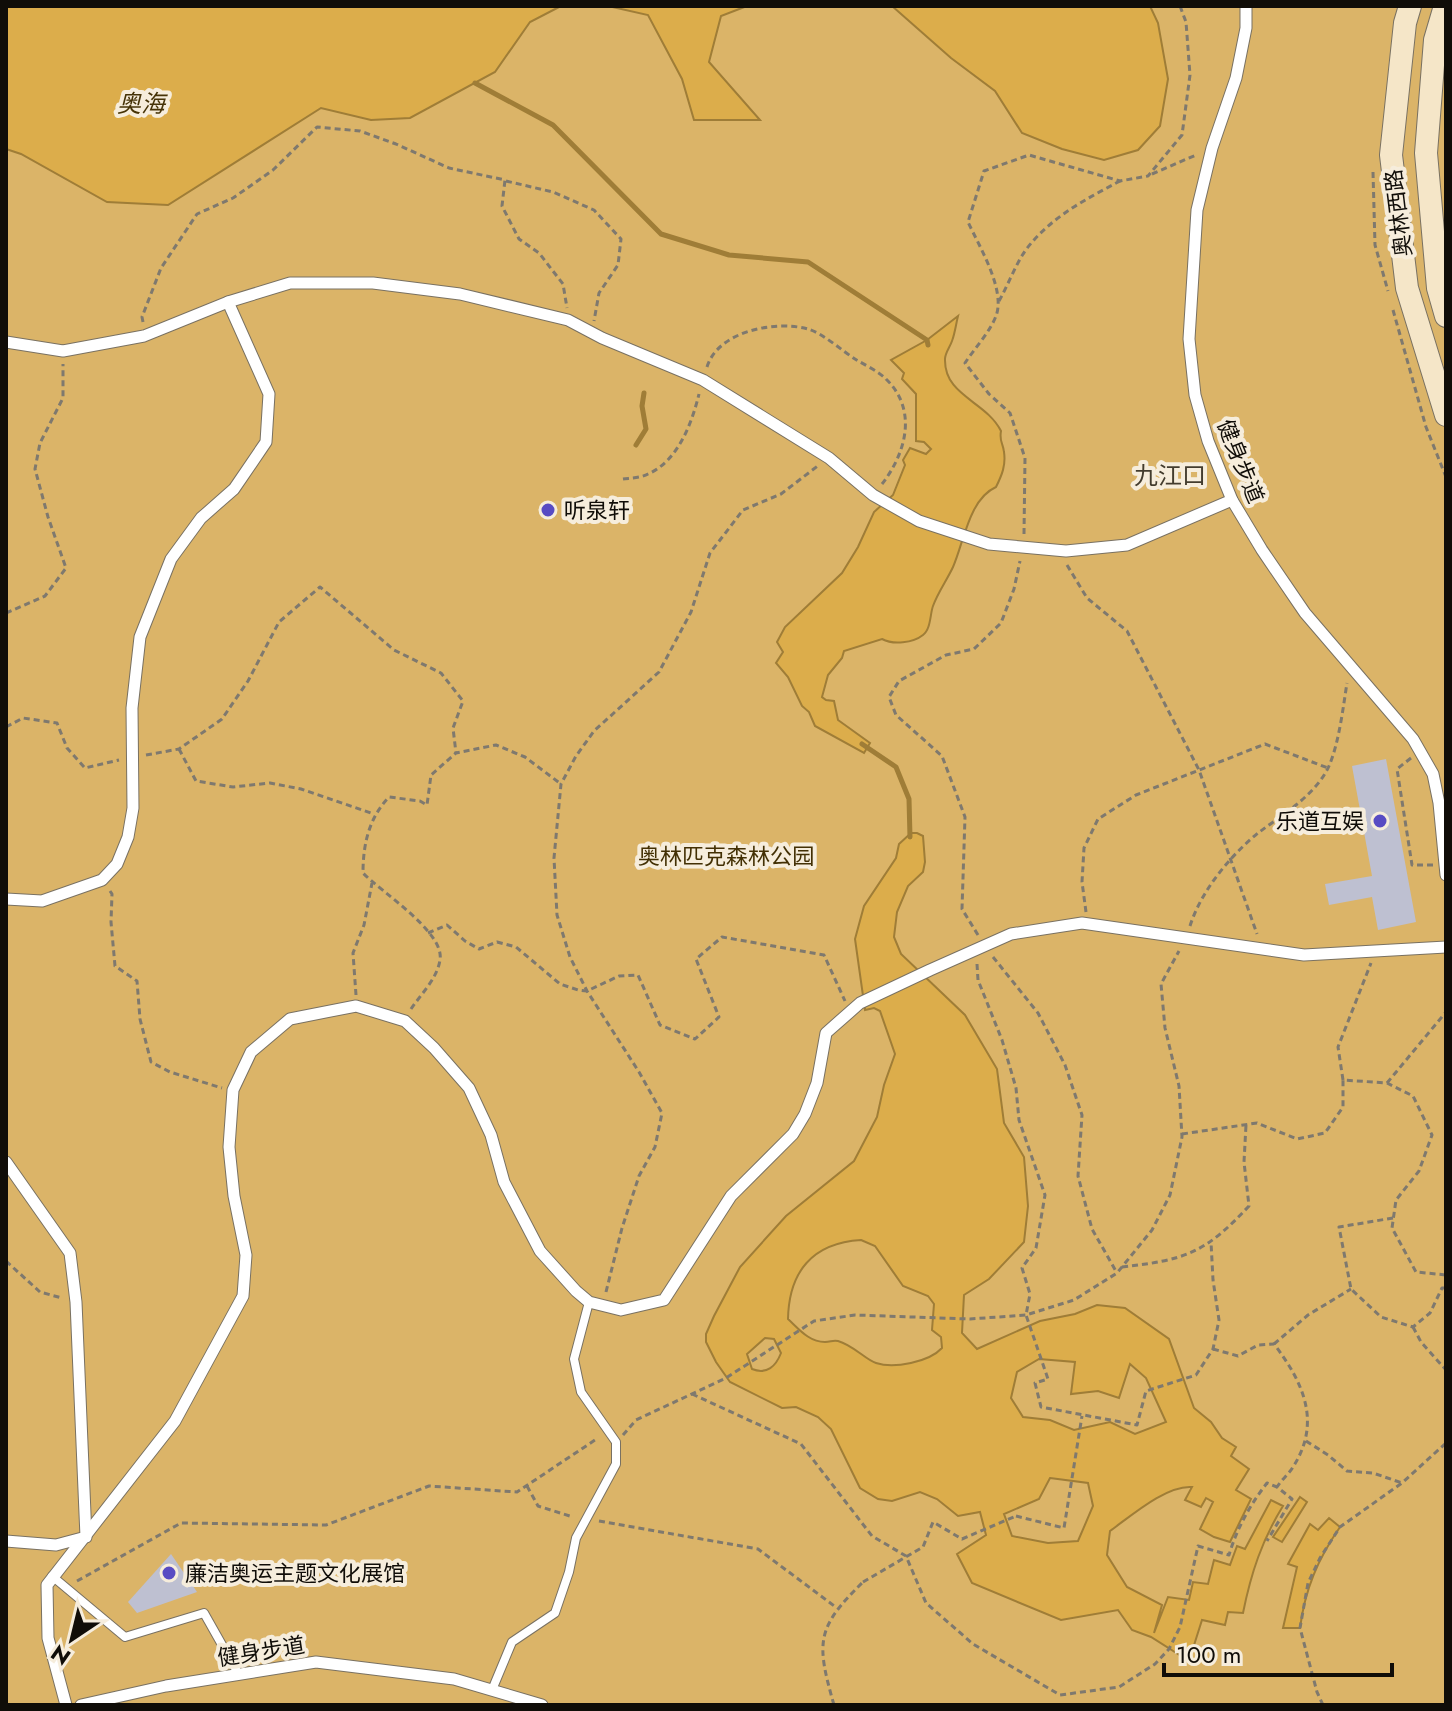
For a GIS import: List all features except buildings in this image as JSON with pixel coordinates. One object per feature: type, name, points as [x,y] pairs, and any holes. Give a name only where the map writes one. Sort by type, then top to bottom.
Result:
[{"type":"main road","name":"奥林西路","points":[[1410,6],[1405,23],[1391,155],[1407,288],[1446,415]]},
{"type":"main road","name":"奥林西路","points":[[1445,6],[1435,40],[1426,153],[1438,288],[1446,316]]},
{"type":"street","name":"健身步道","points":[[1246,6],[1246,28],[1236,78],[1212,148],[1197,210],[1189,339],[1195,395],[1208,441],[1232,500],[1305,613],[1413,739],[1433,774],[1446,875]]},
{"type":"street","points":[[6,342],[63,351],[144,336],[228,302],[290,283],[373,283],[460,294],[568,320],[597,336],[698,378],[829,458],[878,497],[919,521],[989,544],[1059,550],[1127,545],[1232,500]]},
{"type":"street","points":[[6,899],[42,901],[102,880],[117,864],[128,837],[133,808],[132,708],[140,637],[171,559],[201,518],[234,489],[266,442],[269,394],[228,302]]},
{"type":"street","points":[[66,1705],[48,1638],[47,1585],[175,1421],[243,1296],[246,1255],[234,1196],[229,1147],[233,1090],[251,1052],[290,1019],[356,1006],[405,1021],[469,1088],[491,1135],[504,1182],[540,1251],[589,1302],[621,1310],[664,1300],[731,1196],[793,1134],[817,1083],[826,1033],[860,1003],[1011,934],[1087,924],[1304,955],[1446,947]]},
{"type":"street","points":[[6,1162],[70,1253],[76,1302],[86,1537]]},
{"type":"street","points":[[6,1541],[56,1545],[86,1537]]},
{"type":"street","name":"健身步道","points":[[81,1705],[166,1686],[316,1662],[454,1679],[542,1705]]},
{"type":"lane","points":[[492,1690],[512,1642],[555,1613],[569,1572],[576,1538],[616,1464],[616,1442],[581,1392],[574,1359],[589,1302]]},
{"type":"lane","points":[[52,1576],[125,1637],[204,1613],[239,1675]]},
{"type":"path","points":[[1148,176],[1182,135],[1190,75],[1186,22],[1180,6]]},
{"type":"path","points":[[144,336],[142,317],[161,268],[197,214],[233,198],[273,170],[317,127],[360,131],[449,168],[553,192],[594,210],[621,239],[618,265],[599,293],[597,336]]},
{"type":"path","points":[[998,303],[1024,253],[1067,211],[1120,181],[1148,176],[1212,148]]},
{"type":"path","points":[[1117,1273],[1092,1229],[1078,1176],[1082,1115],[1065,1065],[1038,1013],[980,948],[962,909],[965,817],[942,756],[896,715],[889,697],[899,681],[946,655],[974,649],[1001,623],[1014,589],[1023,548],[1025,458],[1010,413],[989,394],[965,363],[996,317],[998,303],[995,283],[968,222],[984,171],[1029,155],[1120,181]]},
{"type":"path","points":[[505,180],[502,206],[519,239],[539,253],[563,284],[568,320]]},
{"type":"path","points":[[623,479],[649,474],[670,456],[688,431],[698,378],[709,359],[732,337],[769,326],[809,329],[885,378],[901,398],[906,423],[896,466],[878,497]]},
{"type":"path","points":[[6,613],[45,596],[66,568],[35,469],[40,443],[63,398],[63,351]]},
{"type":"path","points":[[603,1306],[622,1228],[639,1176],[655,1147],[662,1113],[587,991],[570,957],[557,915],[554,858],[561,784],[594,731],[659,672],[691,612],[710,553],[743,510],[781,494],[829,458]]},
{"type":"path","points":[[1059,550],[1087,598],[1127,631],[1199,770],[1262,949]]},
{"type":"path","points":[[6,727],[23,718],[57,723],[67,748],[85,768],[179,749],[222,719],[248,681],[279,622],[320,587],[394,650],[441,673],[463,701],[453,728],[456,753]]},
{"type":"path","points":[[616,1442],[636,1420],[726,1378],[814,1321],[855,1315],[970,1319],[1026,1315],[1074,1300],[1117,1273],[1152,1230],[1170,1195],[1182,1134],[1179,1086],[1165,1028],[1161,984],[1186,938],[1194,913],[1232,859],[1256,835],[1299,803],[1328,768],[1343,710],[1349,667]]},
{"type":"path","points":[[1087,924],[1082,882],[1084,848],[1098,819],[1136,795],[1265,744],[1328,768]]},
{"type":"path","points":[[405,1021],[429,986],[440,960],[438,945],[413,915],[363,873],[363,857],[374,814],[389,797],[427,805],[431,775],[456,753],[496,745],[525,757],[561,784]]},
{"type":"path","points":[[179,749],[196,781],[233,787],[270,783],[301,789],[374,814]]},
{"type":"path","points":[[1420,751],[1397,769],[1412,865],[1445,865]]},
{"type":"path","points":[[102,880],[112,894],[115,966],[137,981],[140,1019],[151,1062],[170,1072],[233,1090]]},
{"type":"path","points":[[356,1006],[353,953],[364,925],[372,883]]},
{"type":"path","points":[[428,933],[447,925],[479,949],[497,942],[516,947],[560,984],[587,991],[619,976],[638,975],[660,1025],[695,1039],[719,1017],[696,959],[722,937],[824,955],[850,1012]]},
{"type":"path","points":[[980,948],[978,980],[1002,1040],[1016,1088],[1019,1120],[1045,1195],[1036,1248],[1022,1268],[1030,1294],[1026,1315],[1048,1379],[1035,1383],[1041,1407],[1137,1425],[1146,1391],[1196,1375],[1213,1349],[1219,1320],[1211,1242]]},
{"type":"path","points":[[1182,1134],[1257,1123],[1297,1139],[1325,1133],[1343,1107],[1338,1047],[1376,951]]},
{"type":"path","points":[[1387,1083],[1446,1012]]},
{"type":"path","points":[[1343,1080],[1387,1083],[1413,1096],[1432,1135],[1419,1171],[1396,1200],[1392,1228],[1416,1272],[1446,1275]]},
{"type":"path","points":[[1122,1267],[1159,1263],[1195,1253],[1222,1235],[1249,1206],[1244,1162],[1246,1125]]},
{"type":"path","points":[[1393,1218],[1339,1227],[1351,1289],[1381,1317],[1413,1327],[1421,1342],[1446,1370]]},
{"type":"path","points":[[6,1261],[40,1292],[76,1302]]},
{"type":"path","points":[[1413,1327],[1430,1313],[1442,1288],[1446,1288]]},
{"type":"path","points":[[1213,1349],[1238,1356],[1258,1345],[1274,1344],[1308,1315],[1351,1289]]},
{"type":"path","points":[[1274,1344],[1295,1372],[1306,1405],[1308,1436],[1293,1467],[1277,1487]]},
{"type":"path","points":[[692,1394],[801,1444],[872,1536],[906,1556],[926,1603],[973,1644],[1060,1695],[1119,1687],[1144,1673],[1169,1649],[1180,1627],[1198,1546],[1229,1555],[1244,1516],[1267,1483],[1292,1499],[1267,1541]]},
{"type":"path","points":[[834,1705],[827,1680],[822,1638],[837,1608],[863,1582],[923,1547],[933,1522],[962,1539],[1016,1516],[1064,1528],[1082,1416]]},
{"type":"path","points":[[71,1591],[76,1582],[181,1523],[326,1525],[429,1486],[517,1492],[608,1430]]},
{"type":"path","points":[[1306,1441],[1347,1471],[1373,1473],[1402,1483]]},
{"type":"path","points":[[1323,1705],[1300,1628],[1308,1583],[1340,1527],[1402,1483],[1446,1443]]},
{"type":"path","points":[[527,1486],[538,1506],[585,1520]]},
{"type":"path","points":[[597,1520],[758,1549],[837,1608]]},
{"type":"green space","name":"奥林匹克森林公园","points":[[6,6],[1446,6],[1446,1705],[6,1705]]},
{"type":"water","name":"奥海","points":[[6,6],[561,6],[530,22],[495,72],[410,118],[371,120],[321,108],[168,205],[107,202],[21,154],[6,149]]},
{"type":"water","points":[[608,6],[747,6],[721,16],[709,62],[760,120],[694,120],[682,79],[648,15]]},
{"type":"water","points":[[892,6],[1150,6],[1158,23],[1168,79],[1160,126],[1138,150],[1104,160],[1062,149],[1022,133],[995,91],[951,58]]},
{"type":"water","points":[[958,316],[945,357],[947,371],[958,390],[986,412],[1001,431],[1004,466],[996,487],[979,501],[973,511],[953,567],[933,606],[926,632],[909,641],[882,639],[844,651],[828,675],[822,697],[834,701],[838,720],[870,743],[864,753],[815,726],[788,677],[776,663],[783,652],[777,642],[785,627],[842,573],[874,512],[893,495],[905,465],[903,460],[910,448],[926,454],[931,449],[924,442],[916,441],[916,394],[902,379],[904,373],[891,360],[927,340]]},
{"type":"water","points":[[911,833],[923,836],[925,862],[923,872],[908,886],[897,912],[894,937],[901,954],[965,1015],[997,1069],[1004,1123],[1024,1157],[1028,1206],[1024,1242],[989,1279],[964,1295],[962,1333],[977,1349],[1040,1321],[1075,1314],[1097,1305],[1125,1308],[1169,1339],[1194,1408],[1211,1422],[1222,1438],[1236,1447],[1231,1456],[1249,1469],[1236,1490],[1251,1499],[1230,1542],[1200,1529],[1213,1502],[1206,1498],[1201,1507],[1185,1500],[1192,1487],[1160,1496],[1110,1531],[1107,1555],[1127,1587],[1162,1605],[1154,1633],[1168,1597],[1189,1600],[1193,1582],[1208,1584],[1214,1560],[1230,1565],[1237,1546],[1245,1549],[1271,1500],[1283,1506],[1258,1557],[1243,1613],[1228,1612],[1225,1625],[1202,1620],[1189,1661],[1151,1637],[1132,1630],[1118,1610],[1061,1620],[972,1583],[957,1554],[986,1535],[980,1512],[958,1516],[937,1499],[920,1492],[892,1501],[878,1499],[860,1488],[831,1429],[818,1417],[796,1407],[782,1408],[730,1382],[706,1342],[714,1316],[740,1267],[786,1216],[854,1161],[877,1117],[895,1054],[880,1011],[874,1008],[865,1010],[855,939],[864,906],[896,858],[899,844]],"holes":[[[861,1240],[875,1246],[903,1286],[928,1296],[934,1304],[932,1330],[941,1337],[942,1348],[920,1360],[901,1365],[883,1365],[844,1343],[814,1340],[788,1319],[793,1287],[806,1263],[829,1247]],[[765,1338],[774,1339],[781,1353],[774,1365],[762,1371],[752,1369],[747,1354]],[[1039,1359],[1075,1362],[1071,1394],[1098,1391],[1119,1398],[1130,1364],[1146,1378],[1166,1422],[1135,1434],[1110,1422],[1074,1430],[1050,1420],[1023,1417],[1011,1398],[1017,1372]],[[1050,1478],[1088,1483],[1093,1506],[1078,1541],[1048,1543],[1012,1536],[1004,1514],[1039,1499]]]},
{"type":"water","points":[[1300,1497],[1307,1502],[1282,1542],[1273,1537]]},
{"type":"water","points":[[1329,1518],[1340,1527],[1314,1575],[1300,1628],[1283,1628],[1297,1567],[1288,1564],[1310,1524],[1318,1530]]},
{"type":"waterway","points":[[475,83],[553,125],[661,234],[729,255],[808,262],[927,340],[928,345]]},
{"type":"waterway","points":[[636,445],[646,429],[642,406],[644,393]]},
{"type":"waterway","points":[[862,744],[896,767],[909,799],[910,837]]},
{"type":"place","name":"听泉轩","points":[[548,510]]},
{"type":"place","name":"乐道互娱","points":[[1380,821]]},
{"type":"place","name":"廉洁奥运主题文化展馆","points":[[169,1573]]},
{"type":"district","name":"九江口","points":[[1170,476]]}]
